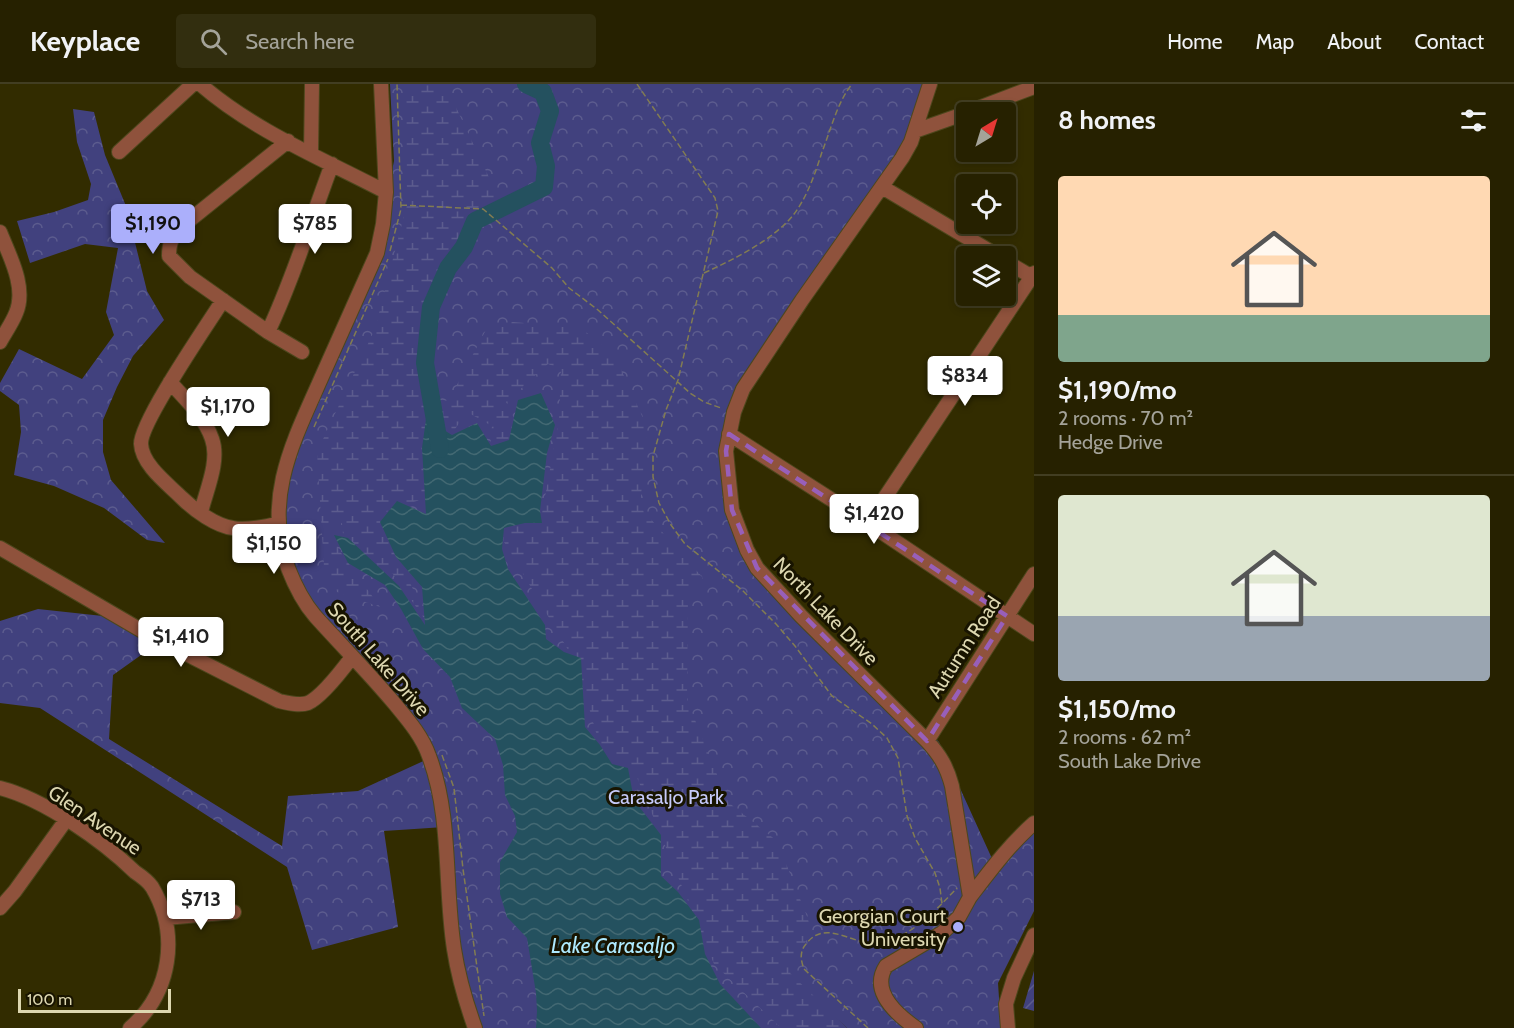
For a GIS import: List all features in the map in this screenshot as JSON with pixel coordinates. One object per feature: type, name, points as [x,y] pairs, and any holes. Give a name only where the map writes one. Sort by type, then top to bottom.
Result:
[{"type":"street","points":[[119,152],[193,84]]},
{"type":"street","points":[[200,84],[220,101],[288,141],[386,192]]},
{"type":"street","points":[[220,84],[220,101]]},
{"type":"street","points":[[311,153],[312,84]]},
{"type":"street","name":"South Lake Drive","points":[[381,84],[386,192],[383,224],[376,253],[292,443],[281,482],[278,505],[279,524],[284,555],[296,588],[312,613],[371,675],[415,728],[429,755],[441,795],[454,949],[475,1028]]},
{"type":"street","name":"North Lake Drive","points":[[930,84],[915,131],[902,158],[743,389],[729,434],[726,451],[727,479],[732,510],[747,550],[757,568],[801,616],[941,757],[948,770],[970,897]]},
{"type":"street","points":[[995,102],[1034,87]]},
{"type":"street","points":[[915,131],[956,117]]},
{"type":"street","points":[[288,141],[181,227],[173,236],[169,246],[169,256],[190,277],[268,332],[302,352]]},
{"type":"street","points":[[268,332],[283,300],[332,164]]},
{"type":"street","points":[[882,187],[981,246]]},
{"type":"street","points":[[0,232],[16,273],[19,296],[16,313],[0,342]]},
{"type":"street","points":[[868,523],[1033,276],[1016,267]]},
{"type":"street","points":[[223,300],[170,382],[142,437],[141,445],[144,455],[154,470],[185,501],[212,520],[231,528],[248,529],[279,524]]},
{"type":"street","points":[[170,382],[205,424],[213,440],[213,464],[201,512]]},
{"type":"street","points":[[729,434],[1034,634]]},
{"type":"street","points":[[0,548],[151,636],[279,701],[296,705],[309,703],[331,683],[352,657]]},
{"type":"street","name":"Autumn Road","points":[[927,741],[1034,574]]},
{"type":"street","name":"Glen Avenue","points":[[0,788],[46,808],[66,820],[119,856],[151,886],[169,932],[168,963],[162,984],[139,1025]]},
{"type":"street","points":[[0,908],[15,891],[66,820]]},
{"type":"street","points":[[916,1028],[905,1021],[886,1000],[881,982],[882,972],[893,961],[942,933],[958,917],[970,897],[1016,838],[1034,823]]},
{"type":"street","points":[[165,918],[234,912]]},
{"type":"street","points":[[1008,1028],[1006,1004],[1014,978],[1034,935]]},
{"type":"path","points":[[314,427],[385,269],[397,230],[401,205],[397,84]]},
{"type":"path","points":[[637,84],[715,198],[718,211],[678,380],[666,410],[653,456],[653,477],[659,503],[685,544],[742,590],[776,624],[831,696],[872,724],[887,738],[898,758],[907,816],[915,838],[934,873],[940,888],[942,903]]},
{"type":"path","points":[[704,274],[741,255],[785,225],[811,183],[837,111],[852,84]]},
{"type":"path","points":[[401,205],[483,209],[552,268],[569,288],[598,310],[690,393],[704,402],[734,412]]},
{"type":"path","points":[[366,653],[401,690],[416,710]]},
{"type":"path","points":[[440,751],[453,788],[485,1017]]},
{"type":"path","points":[[868,1028],[804,969],[800,960],[803,946],[819,933],[828,932],[867,943],[882,944],[900,936],[928,918],[968,876]]},
{"type":"highlighted area","points":[[729,434],[1007,616],[927,741],[757,568],[732,510],[726,451]]},
{"type":"green space","name":"Carasaljo Park","points":[[390,84],[930,84],[911,142],[740,395],[727,479],[759,567],[939,742],[994,863],[1034,821],[1034,911],[998,983],[1001,1028],[847,1028],[835,1017],[845,1028],[475,1028],[469,1011],[444,827],[384,831],[398,927],[312,950],[287,867],[40,708],[0,703],[0,621],[38,609],[112,617],[158,643],[113,675],[109,739],[282,846],[288,796],[358,791],[430,758],[312,613],[284,555],[281,482],[374,259],[394,161]]},
{"type":"green space","points":[[406,84],[445,84],[501,203],[431,281],[426,382],[431,403],[449,400],[488,326],[513,322],[581,328],[615,356],[647,427],[640,507],[703,578],[688,595],[687,700],[728,802],[777,841],[812,929],[790,973],[847,1028],[781,1028],[714,964],[636,775],[601,750],[577,665],[494,525],[541,519],[559,420],[561,369],[548,364],[506,402],[519,428],[527,470],[490,448],[492,426],[467,412],[448,439],[425,412],[426,498],[377,514],[433,631],[393,574],[344,545],[342,523],[326,532],[380,607],[337,592],[324,566],[317,452],[375,329],[407,204]]},
{"type":"green space","points":[[73,109],[94,112],[105,155],[126,206],[147,291],[164,320],[133,356],[117,387],[103,420],[103,452],[111,480],[165,543],[147,540],[104,508],[54,486],[14,475],[21,432],[19,405],[0,391],[0,383],[19,349],[82,379],[114,335],[106,312],[118,248],[85,244],[30,263],[17,221],[54,212],[88,200],[91,184],[77,142]]},
{"type":"green space","points":[[1034,971],[1034,1011],[1023,1008]]},
{"type":"water","name":"Lake Carasaljo","points":[[541,393],[555,425],[547,453],[540,511],[542,523],[525,523],[504,528],[502,549],[508,569],[545,625],[546,639],[564,652],[581,658],[585,727],[612,764],[628,768],[634,800],[661,835],[661,876],[678,892],[699,920],[705,954],[720,984],[761,1028],[536,1028],[536,993],[527,938],[507,917],[500,894],[500,862],[517,832],[515,816],[505,795],[503,765],[495,739],[462,708],[450,677],[423,649],[385,585],[348,563],[334,535],[348,538],[399,586],[425,625],[422,587],[396,557],[380,522],[397,501],[426,514],[422,448],[426,419],[452,435],[477,423],[491,446],[509,440],[518,400]]},
{"type":"waterway","points":[[440,449],[425,363],[431,307],[448,268],[464,247],[475,221],[544,187],[546,166],[540,143],[550,111],[543,92],[526,84]]},
{"type":"place","name":"Georgian Court University","points":[[958,927]]}]
